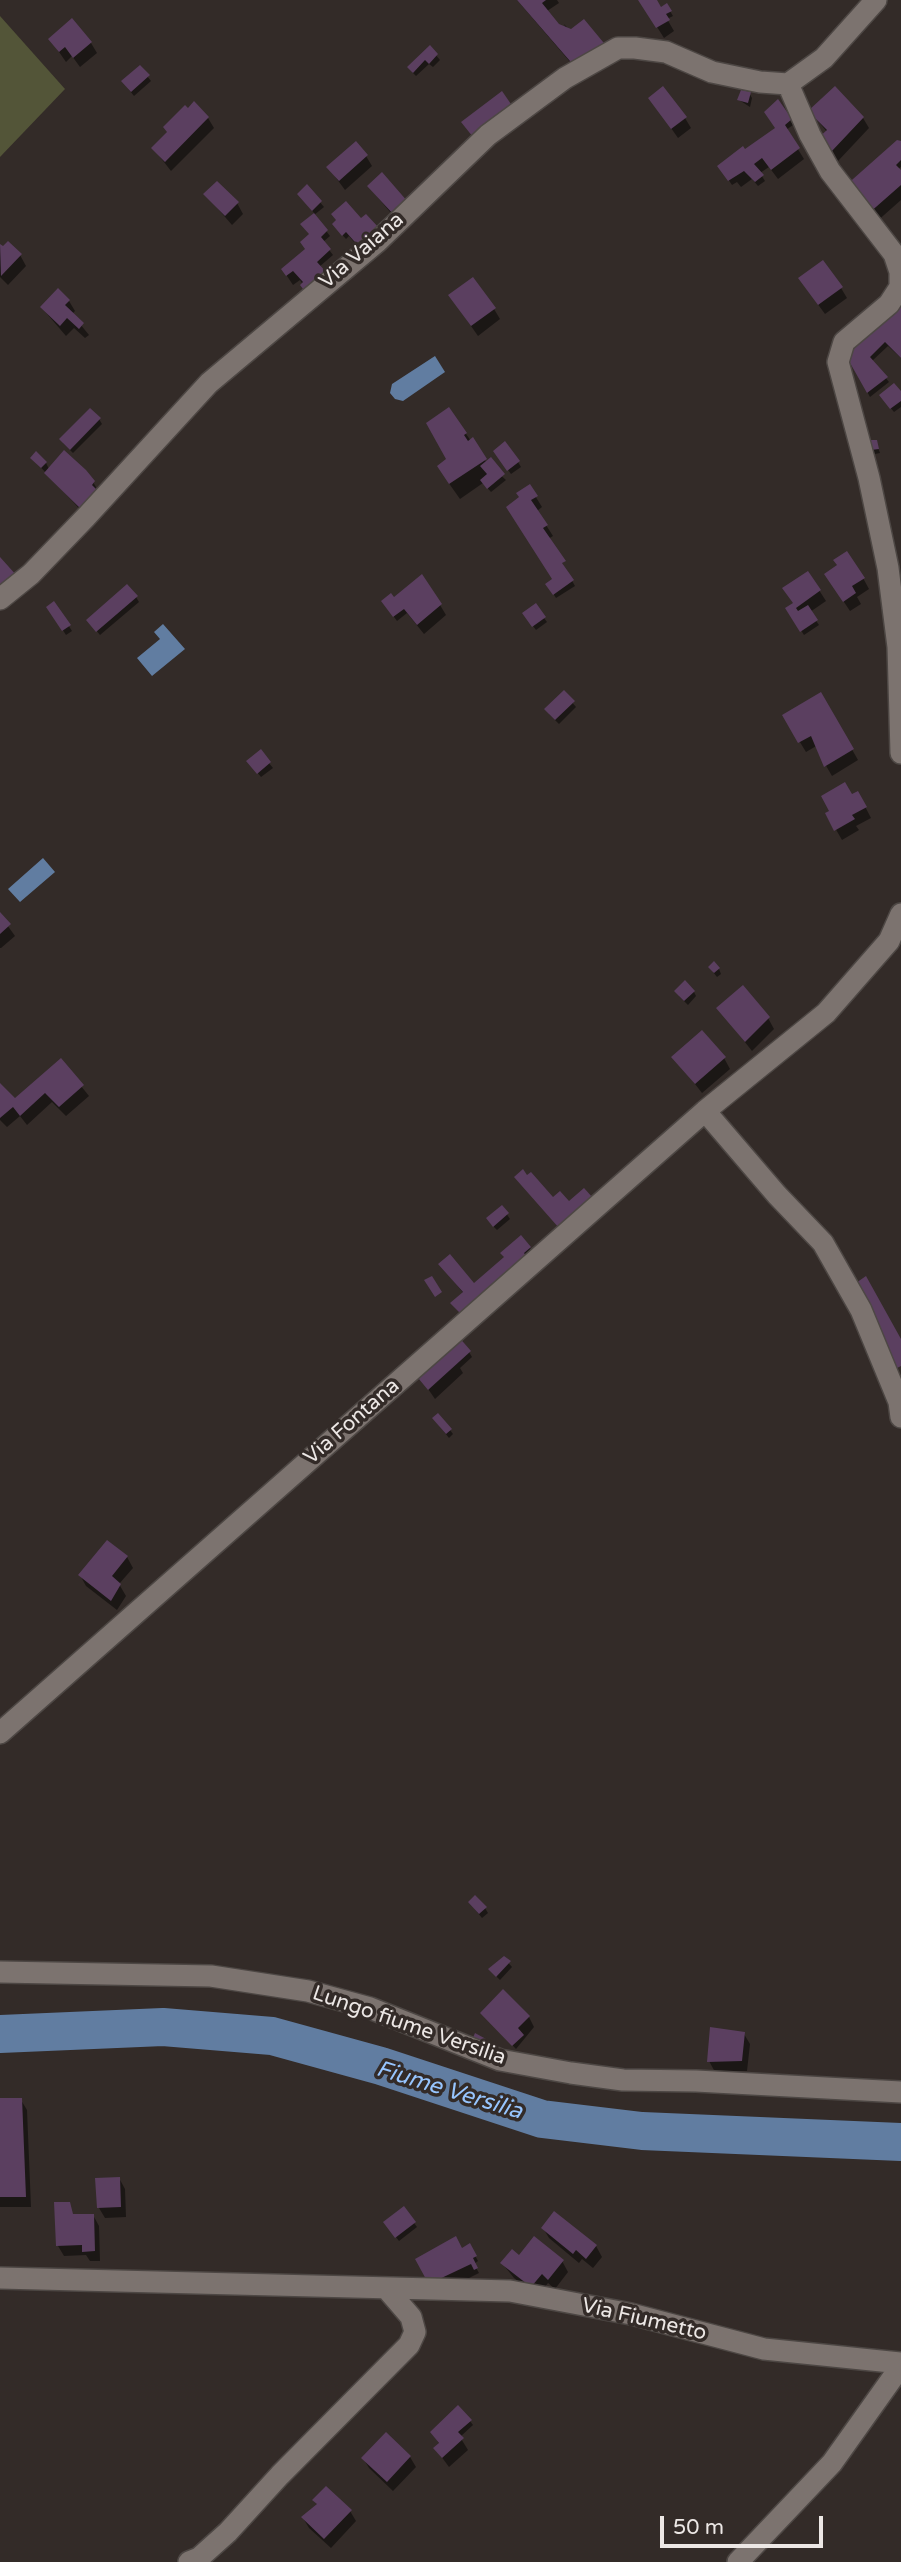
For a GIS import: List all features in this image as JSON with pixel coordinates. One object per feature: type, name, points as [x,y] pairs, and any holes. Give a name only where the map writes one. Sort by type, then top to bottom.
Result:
[{"type":"street","points":[[876,0],[824,58],[788,84],[810,135],[830,171],[894,254],[900,272],[900,287],[895,295],[844,342],[838,362],[869,478],[888,568],[898,647],[901,753]]},
{"type":"street","name":"Via Vaiana","points":[[0,599],[31,574],[209,383],[377,242],[488,135],[565,78],[618,48],[635,48],[666,52],[712,72],[760,82],[788,84]]},
{"type":"street","name":"Via Fontana","points":[[0,1733],[705,1111],[826,1013],[889,941],[901,914]]},
{"type":"street","points":[[705,1111],[777,1195],[823,1243],[861,1310],[899,1402],[901,1416]]},
{"type":"street","name":"Lungo fiume Versilia","points":[[0,1972],[211,1976],[307,1991],[370,2008],[500,2060],[610,2078],[901,2092]]},
{"type":"street","name":"Via Fiumetto","points":[[0,2278],[510,2291],[631,2314],[764,2349],[901,2365]]},
{"type":"street","points":[[189,2562],[199,2558],[228,2532],[280,2475],[409,2345],[415,2332],[411,2317],[386,2288]]},
{"type":"street","points":[[738,2562],[832,2463],[901,2365]]},
{"type":"green space","points":[[0,16],[65,89],[0,157]]},
{"type":"water","points":[[435,356],[445,372],[403,401],[395,399],[390,393],[392,384]]},
{"type":"water","points":[[163,624],[185,649],[152,676],[137,658],[160,639],[154,632]]},
{"type":"water","points":[[43,858],[55,872],[20,902],[8,889]]},
{"type":"building","points":[[517,0],[546,0],[542,3],[559,24],[571,29],[584,19],[608,48],[576,68]]},
{"type":"building","points":[[638,0],[657,0],[661,7],[667,3],[672,11],[666,14],[670,20],[656,28]]},
{"type":"building","points":[[72,18],[92,42],[73,58],[65,47],[59,52],[48,39]]},
{"type":"building","points":[[430,45],[438,54],[429,64],[425,60],[413,73],[407,67]]},
{"type":"building","points":[[140,65],[150,75],[131,92],[121,81]]},
{"type":"building","points":[[663,86],[687,117],[671,129],[648,98]]},
{"type":"building","points":[[835,86],[864,117],[831,152],[818,138],[827,130],[808,111]]},
{"type":"building","points":[[741,90],[751,92],[748,103],[737,100]]},
{"type":"building","points":[[502,91],[513,107],[473,137],[461,122]]},
{"type":"building","points":[[778,99],[792,119],[785,125],[800,148],[771,170],[762,158],[754,164],[764,175],[755,182],[744,171],[728,181],[717,166],[743,146],[745,149],[775,128],[764,112]]},
{"type":"building","points":[[194,101],[209,117],[165,162],[151,148],[167,132],[163,127],[185,105],[188,108]]},
{"type":"building","points":[[897,140],[901,141],[901,160],[896,165],[901,170],[901,185],[868,214],[844,187]]},
{"type":"building","points":[[356,141],[368,155],[339,181],[326,167]]},
{"type":"building","points":[[382,172],[408,202],[394,215],[367,186]]},
{"type":"building","points":[[217,181],[239,202],[225,216],[203,194]]},
{"type":"building","points":[[307,184],[322,201],[312,211],[297,194]]},
{"type":"building","points":[[346,201],[361,218],[366,214],[380,229],[361,249],[346,232],[342,236],[332,224],[336,220],[331,214]]},
{"type":"building","points":[[314,213],[328,230],[321,237],[331,249],[317,262],[328,274],[306,293],[300,285],[303,282],[293,271],[286,276],[281,269],[305,249],[300,242],[309,234],[300,224]]},
{"type":"building","points":[[8,241],[22,254],[1,276],[0,244],[3,246]]},
{"type":"building","points":[[823,260],[843,287],[818,305],[798,278]]},
{"type":"building","points":[[473,277],[496,308],[471,326],[448,295]]},
{"type":"building","points":[[58,288],[70,300],[65,305],[84,323],[79,329],[67,318],[60,326],[40,307]]},
{"type":"building","points":[[901,305],[901,358],[885,342],[870,357],[888,377],[867,393],[845,354]]},
{"type":"building","points":[[894,383],[901,391],[901,401],[890,409],[879,395]]},
{"type":"building","points":[[449,407],[467,433],[464,435],[468,441],[473,437],[487,459],[449,484],[437,466],[446,459],[426,423]]},
{"type":"building","points":[[90,408],[101,418],[70,450],[59,439]]},
{"type":"building","points":[[869,440],[877,440],[879,449],[871,450]]},
{"type":"building","points":[[505,441],[520,461],[507,471],[493,451]]},
{"type":"building","points":[[64,450],[86,470],[95,481],[92,485],[100,493],[83,511],[44,473]]},
{"type":"building","points":[[36,451],[47,462],[41,468],[30,458]]},
{"type":"building","points":[[491,457],[505,474],[487,489],[480,480],[487,474],[480,466]]},
{"type":"building","points":[[530,484],[538,496],[531,500],[548,525],[543,528],[566,561],[562,563],[574,580],[553,595],[545,584],[552,579],[506,507],[519,497],[516,493]]},
{"type":"building","points":[[847,551],[865,578],[852,586],[856,593],[843,602],[824,574],[837,565],[833,560]]},
{"type":"building","points":[[0,557],[17,576],[0,591]]},
{"type":"building","points":[[808,571],[821,590],[796,608],[798,611],[808,605],[818,620],[800,632],[785,608],[793,603],[782,588]]},
{"type":"building","points":[[422,574],[442,604],[417,625],[404,609],[393,617],[381,601],[391,593],[394,597]]},
{"type":"building","points":[[127,584],[138,596],[96,632],[86,620]]},
{"type":"building","points":[[54,601],[71,625],[62,631],[46,607]]},
{"type":"building","points":[[536,603],[546,617],[532,627],[522,613]]},
{"type":"building","points":[[564,690],[575,701],[555,720],[544,709]]},
{"type":"building","points":[[821,692],[854,749],[824,767],[811,736],[798,743],[782,715]]},
{"type":"building","points":[[261,749],[271,762],[257,774],[246,761]]},
{"type":"building","points":[[845,782],[852,794],[858,791],[867,807],[852,815],[855,819],[834,831],[825,813],[829,811],[821,796]]},
{"type":"building","points":[[0,912],[11,924],[0,934]]},
{"type":"building","points":[[714,961],[720,968],[714,973],[708,967]]},
{"type":"building","points":[[685,980],[695,991],[684,1001],[674,991]]},
{"type":"building","points":[[743,985],[770,1017],[745,1042],[716,1008]]},
{"type":"building","points":[[702,1030],[726,1057],[695,1084],[671,1057]]},
{"type":"building","points":[[61,1058],[84,1085],[59,1107],[45,1093],[20,1116],[13,1107],[0,1118],[0,1083],[15,1098]]},
{"type":"building","points":[[523,1169],[527,1175],[531,1172],[553,1197],[560,1191],[569,1201],[584,1188],[593,1198],[559,1228],[514,1177]]},
{"type":"building","points":[[502,1205],[509,1213],[493,1227],[486,1218]]},
{"type":"building","points":[[521,1235],[531,1247],[524,1253],[528,1258],[462,1315],[450,1303],[463,1292],[438,1264],[450,1254],[474,1283],[504,1257],[500,1253]]},
{"type":"building","points":[[432,1276],[442,1292],[435,1297],[424,1280]]},
{"type":"building","points":[[866,1276],[901,1339],[901,1366],[895,1369],[853,1285]]},
{"type":"building","points":[[457,1335],[471,1351],[428,1390],[414,1373]]},
{"type":"building","points":[[438,1413],[452,1429],[446,1434],[432,1418]]},
{"type":"building","points":[[107,1540],[128,1556],[112,1576],[121,1584],[111,1601],[78,1575]]},
{"type":"building","points":[[475,1895],[487,1907],[479,1914],[468,1902]]},
{"type":"building","points":[[504,1956],[511,1961],[496,1977],[488,1969]]},
{"type":"building","points":[[503,1989],[530,2016],[518,2028],[524,2035],[512,2046],[480,2013]]},
{"type":"building","points":[[710,2027],[745,2032],[742,2061],[707,2062]]},
{"type":"building","points":[[475,2033],[486,2039],[482,2046],[472,2040]]},
{"type":"building","points":[[0,2098],[22,2098],[26,2197],[0,2197]]},
{"type":"building","points":[[120,2177],[121,2207],[97,2208],[95,2178]]},
{"type":"building","points":[[54,2202],[70,2202],[73,2214],[94,2214],[95,2251],[82,2252],[82,2245],[56,2246]]},
{"type":"building","points":[[404,2206],[416,2222],[395,2238],[383,2222]]},
{"type":"building","points":[[554,2211],[597,2245],[586,2259],[576,2250],[573,2254],[541,2228]]},
{"type":"building","points":[[456,2236],[462,2248],[470,2243],[477,2256],[473,2258],[478,2268],[474,2270],[471,2264],[433,2282],[427,2281],[415,2259]]},
{"type":"building","points":[[534,2236],[564,2260],[548,2280],[542,2274],[531,2287],[500,2263],[512,2249],[519,2255]]},
{"type":"building","points":[[458,2405],[472,2420],[458,2432],[464,2438],[442,2458],[433,2448],[439,2443],[430,2432]]},
{"type":"building","points":[[386,2432],[411,2456],[387,2482],[361,2458]]},
{"type":"building","points":[[326,2486],[352,2510],[324,2539],[301,2517],[317,2504],[312,2500]]},
{"type":"waterway","name":"Fiume Versilia","points":[[0,2034],[163,2027],[272,2036],[381,2066],[542,2119],[642,2131],[901,2142]]}]
